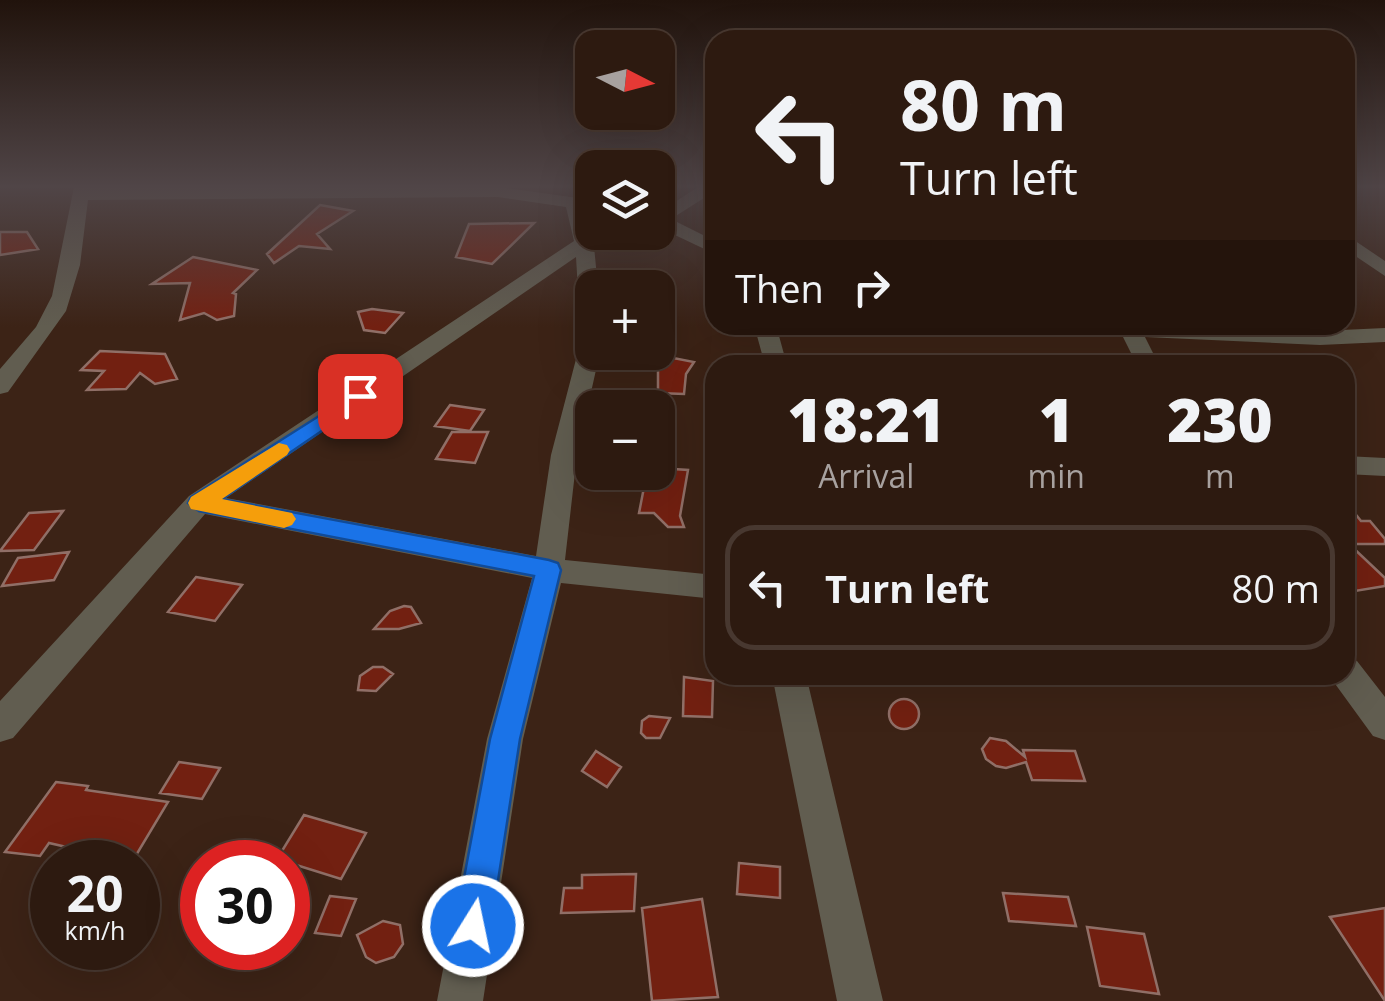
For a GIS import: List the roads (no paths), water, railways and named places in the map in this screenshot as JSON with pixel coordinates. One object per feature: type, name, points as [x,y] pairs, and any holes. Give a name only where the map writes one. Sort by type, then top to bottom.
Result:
[{"type":"street","points":[[0,387],[57,310],[77,234]]},
{"type":"street","points":[[1355,248],[1385,270]]},
{"type":"street","points":[[0,726],[199,503],[575,250]]},
{"type":"street","points":[[460,1001],[505,739],[549,570],[564,455],[592,340],[584,250]]},
{"type":"street","points":[[1267,335],[1385,335]]},
{"type":"street","points":[[1355,466],[1385,467]]},
{"type":"street","points":[[199,503],[549,570],[705,586]]},
{"type":"street","points":[[1355,684],[1385,724]]},
{"type":"street","points":[[791,685],[860,1001]]}]
